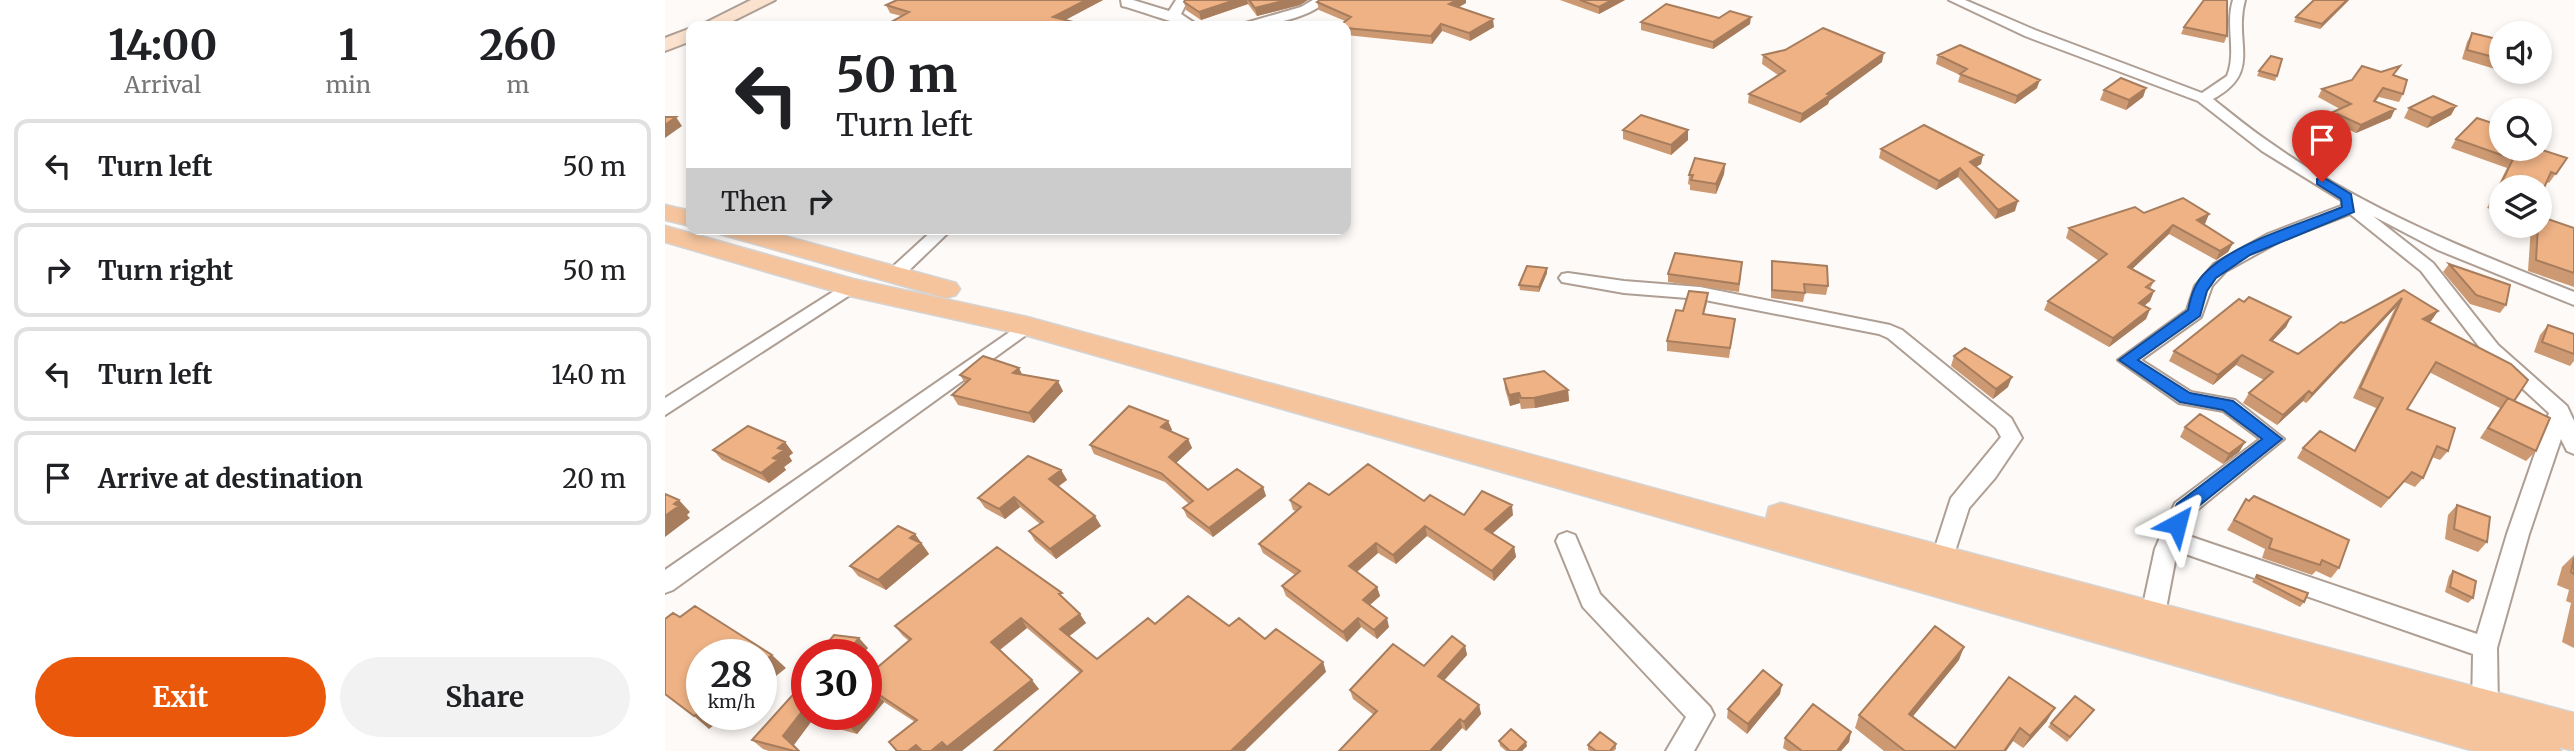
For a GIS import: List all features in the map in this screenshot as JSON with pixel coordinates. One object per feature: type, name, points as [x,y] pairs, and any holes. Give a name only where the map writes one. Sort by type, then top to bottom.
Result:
[{"type":"main road","points":[[719,21],[766,0]]},
{"type":"main road","points":[[665,46],[686,36]]},
{"type":"main road","points":[[665,212],[686,218]]},
{"type":"main road","points":[[665,234],[850,287],[1027,326],[2541,751]]},
{"type":"main road","points":[[751,235],[2152,619],[2469,729],[2574,732]]},
{"type":"street","points":[[1127,0],[1126,3],[1135,8],[1175,16],[1184,21]]},
{"type":"street","points":[[1175,16],[1175,8],[1182,0]]},
{"type":"street","points":[[1261,21],[1305,10],[1322,0]]},
{"type":"street","points":[[1955,0],[2030,33],[2203,98],[2267,148],[2348,203],[2427,267],[2491,349],[2560,411],[2574,446]]},
{"type":"street","points":[[2203,98],[2227,89],[2235,74],[2239,58],[2234,15],[2239,0]]},
{"type":"street","points":[[2152,619],[2170,539],[2183,509],[2274,439],[2228,405],[2186,398],[2127,360],[2195,313],[2200,291],[2211,275],[2245,252],[2348,203],[2574,299]]},
{"type":"street","points":[[894,275],[937,235]]},
{"type":"street","points":[[1568,278],[1624,287],[1700,293],[1860,323],[1895,334],[1955,386],[2004,423],[2013,438],[1988,472],[1959,504],[1942,560]]},
{"type":"street","points":[[665,408],[850,287]]},
{"type":"street","points":[[665,583],[1027,326]]},
{"type":"street","points":[[2469,729],[2485,648],[2518,534],[2560,411]]},
{"type":"street","points":[[2170,539],[2485,648]]},
{"type":"street","points":[[1567,541],[1591,600],[1701,715],[1679,751]]},
{"type":"building","points":[[897,0],[1086,0],[1053,17],[1069,21],[893,21],[909,12],[886,5]]},
{"type":"building","points":[[1235,0],[1199,12],[1184,2]]},
{"type":"building","points":[[1249,0],[1287,0],[1255,8]]},
{"type":"building","points":[[1457,0],[1449,4],[1493,19],[1469,33],[1441,24],[1431,36],[1351,28],[1351,21],[1346,21],[1351,17],[1317,2]]},
{"type":"building","points":[[1580,0],[1612,0],[1599,7]]},
{"type":"building","points":[[2204,0],[2227,0],[2227,36],[2184,27]]},
{"type":"building","points":[[2314,0],[2347,0],[2322,24],[2296,17]]},
{"type":"building","points":[[1666,4],[1719,18],[1730,11],[1751,17],[1713,42],[1641,22]]},
{"type":"building","points":[[1823,28],[1884,53],[1802,114],[1749,94],[1785,71],[1763,55],[1785,50]]},
{"type":"building","points":[[2472,33],[2489,37],[2489,56],[2467,50]]},
{"type":"building","points":[[1960,45],[2040,80],[2017,96],[1960,74],[1967,69],[1938,55]]},
{"type":"building","points":[[2271,56],[2282,59],[2277,76],[2259,71]]},
{"type":"building","points":[[2362,66],[2381,72],[2400,66],[2393,75],[2407,80],[2403,94],[2383,88],[2374,101],[2395,109],[2361,125],[2333,112],[2351,104],[2322,89],[2352,80]]},
{"type":"building","points":[[2121,78],[2146,88],[2129,100],[2104,90]]},
{"type":"building","points":[[2433,96],[2456,106],[2432,118],[2409,108]]},
{"type":"building","points":[[1641,115],[1688,130],[1671,145],[1623,130]]},
{"type":"building","points":[[665,117],[676,117],[665,125]]},
{"type":"building","points":[[2477,118],[2489,122],[2489,151],[2456,139]]},
{"type":"building","points":[[1924,125],[1983,155],[1970,162],[2018,201],[1998,210],[1960,168],[1939,181],[1881,149]]},
{"type":"building","points":[[2552,153],[2567,158],[2556,174],[2505,175],[2512,161],[2552,161]]},
{"type":"building","points":[[1695,158],[1725,164],[1716,184],[1691,180],[1693,175],[1689,175]]},
{"type":"building","points":[[2183,198],[2209,214],[2197,220],[2233,243],[2220,251],[2173,225],[2128,267],[2154,281],[2146,287],[2154,291],[2139,303],[2150,309],[2113,338],[2048,301],[2107,254],[2069,228],[2135,207],[2144,213]]},
{"type":"building","points":[[2552,220],[2574,228],[2574,273],[2536,260],[2537,238],[2552,238]]},
{"type":"building","points":[[1675,253],[1742,262],[1739,284],[1668,274]]},
{"type":"building","points":[[1772,261],[1827,266],[1828,286],[1804,284],[1805,293],[1772,290]]},
{"type":"building","points":[[2449,264],[2510,285],[2506,305],[2476,295]]},
{"type":"building","points":[[1527,266],[1547,268],[1539,287],[1519,285]]},
{"type":"building","points":[[2404,290],[2438,311],[2423,319],[2511,364],[2528,380],[2514,401],[2436,362],[2407,409],[2455,428],[2448,451],[2437,446],[2423,478],[2412,472],[2389,498],[2303,448],[2320,431],[2355,451],[2383,398],[2360,388],[2402,298],[2312,394],[2309,391],[2283,415],[2249,393],[2273,372],[2242,355],[2218,375],[2174,351],[2239,299],[2244,302],[2249,297],[2291,317],[2270,340],[2298,354],[2341,322],[2344,323]]},
{"type":"building","points":[[1689,291],[1708,293],[1703,314],[1735,319],[1730,348],[1667,341],[1676,310],[1683,311]]},
{"type":"building","points":[[2548,325],[2574,334],[2574,354],[2542,342]]},
{"type":"building","points":[[1965,348],[2012,377],[1996,389],[1954,356]]},
{"type":"building","points":[[983,356],[1019,368],[1013,373],[1058,381],[1029,413],[952,395],[970,379],[960,375]]},
{"type":"building","points":[[1544,371],[1568,390],[1534,398],[1521,398],[1519,393],[1509,395],[1504,379]]},
{"type":"building","points":[[2508,398],[2550,418],[2536,451],[2488,428]]},
{"type":"building","points":[[1129,406],[1168,421],[1161,427],[1188,439],[1169,457],[1208,490],[1237,469],[1263,487],[1209,528],[1183,508],[1193,501],[1161,473],[1090,445]]},
{"type":"building","points":[[2200,414],[2245,442],[2229,454],[2185,427]]},
{"type":"building","points":[[748,426],[785,442],[778,448],[784,450],[773,458],[778,460],[761,473],[713,450]]},
{"type":"building","points":[[1028,456],[1061,470],[1049,479],[1095,516],[1050,549],[1029,531],[1043,522],[1014,497],[999,509],[978,498]]},
{"type":"building","points":[[1368,464],[1424,501],[1430,495],[1464,515],[1482,491],[1512,505],[1485,529],[1514,547],[1492,571],[1425,526],[1393,555],[1376,543],[1349,566],[1377,587],[1363,600],[1387,618],[1374,630],[1358,618],[1343,632],[1282,586],[1300,571],[1259,544],[1301,507],[1290,500],[1309,483],[1329,495]]},
{"type":"building","points":[[665,494],[679,500],[674,504],[679,506],[665,516]]},
{"type":"building","points":[[2254,496],[2349,540],[2339,568],[2322,560],[2320,565],[2269,548],[2272,539],[2234,520],[2246,499],[2249,501]]},
{"type":"building","points":[[2457,505],[2490,517],[2487,542],[2454,529]]},
{"type":"building","points":[[898,526],[915,534],[910,538],[921,543],[878,580],[850,566]]},
{"type":"building","points":[[997,547],[1062,593],[1059,594],[1080,614],[1060,629],[1097,659],[1148,618],[1155,624],[1188,596],[1229,626],[1239,618],[1265,639],[1276,629],[1323,662],[1231,751],[994,751],[1082,671],[1021,618],[991,642],[1032,680],[947,747],[942,742],[931,751],[922,751],[916,745],[908,751],[897,751],[889,742],[917,720],[882,697],[882,663],[911,639],[895,626]]},
{"type":"building","points":[[2453,571],[2476,581],[2473,598],[2450,587]]},
{"type":"building","points":[[2257,575],[2308,593],[2304,602],[2256,577]]},
{"type":"building","points":[[695,606],[747,639],[686,639],[686,710],[665,694],[665,619],[673,613],[680,617]]},
{"type":"building","points":[[1935,626],[1964,647],[1909,714],[1955,748],[2009,677],[2055,708],[2030,736],[2020,728],[2004,751],[1905,751],[1859,715]]},
{"type":"building","points":[[834,635],[859,638],[858,639],[831,639]]},
{"type":"building","points":[[1452,636],[1465,646],[1438,676],[1479,705],[1464,722],[1460,719],[1430,751],[1339,751],[1377,711],[1350,690],[1393,644],[1424,666]]},
{"type":"building","points":[[1763,670],[1782,685],[1748,724],[1728,709]]},
{"type":"building","points":[[2075,696],[2094,710],[2070,737],[2051,723]]},
{"type":"building","points":[[791,697],[791,726],[783,736],[799,751],[752,740],[761,730],[777,730],[777,712]]},
{"type":"building","points":[[1813,704],[1851,732],[1837,751],[1802,751],[1785,738]]},
{"type":"building","points":[[1511,729],[1526,742],[1517,751],[1510,751],[1499,741]]},
{"type":"building","points":[[1600,732],[1616,744],[1610,751],[1596,751],[1588,745]]},
{"type":"route","points":[[2177,524],[2183,509],[2274,439],[2228,405],[2186,398],[2127,360],[2195,313],[2200,291],[2211,275],[2245,252],[2349,209],[2347,197],[2322,182]]}]
